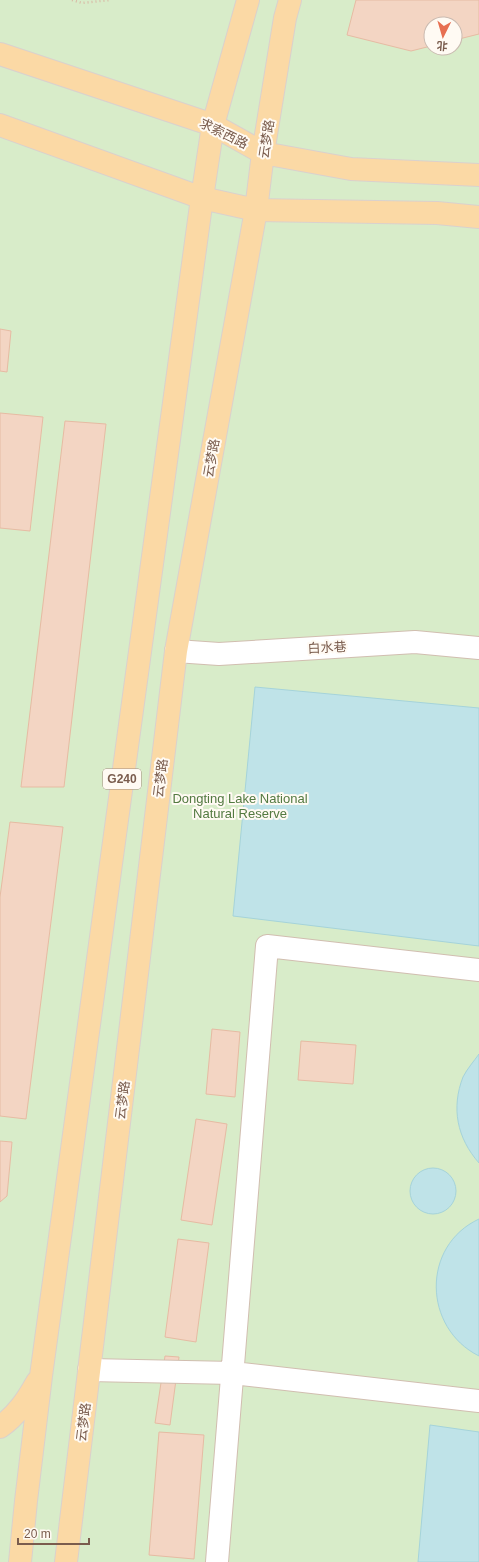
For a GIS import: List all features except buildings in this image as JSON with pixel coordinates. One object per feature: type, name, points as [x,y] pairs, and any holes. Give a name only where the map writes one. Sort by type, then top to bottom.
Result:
[{"type":"main road","name":"G240","points":[[20,1562],[41,1376],[212,125],[248,0]]},
{"type":"main road","name":"云梦路","points":[[66,1562],[176,651],[256,210],[263,153],[285,18],[290,0]]},
{"type":"main road","name":"求索西路","points":[[0,54],[212,125],[263,153],[351,169],[479,175]]},
{"type":"main road","points":[[0,125],[202,198],[256,210],[437,213],[479,217]]},
{"type":"main road","points":[[0,1427],[10,1420],[24,1404],[41,1376]]},
{"type":"street","name":"白水巷","points":[[176,651],[219,654],[415,642],[479,648]]},
{"type":"street","points":[[217,1562],[268,946],[479,970]]},
{"type":"street","points":[[89,1370],[233,1373],[479,1401]]},
{"type":"path","points":[[72,0],[82,3],[110,0]]},
{"type":"green space","name":"Dongting Lake National Natural Reserve","points":[[0,0],[479,0],[479,1562],[0,1562]]},
{"type":"water","points":[[255,687],[479,708],[479,946],[233,916]]},
{"type":"water","points":[[479,1054],[479,1163],[461,1133],[458,1122],[457,1100],[463,1077]]},
{"type":"water","points":[[429,1168],[437,1168],[446,1172],[452,1178],[456,1191],[452,1204],[446,1210],[437,1214],[429,1214],[420,1210],[414,1204],[410,1195],[410,1187],[414,1178],[420,1172]]},
{"type":"water","points":[[479,1219],[479,1356],[461,1343],[447,1327],[439,1307],[436,1287],[439,1267],[447,1248],[460,1231]]},
{"type":"water","points":[[430,1425],[479,1432],[479,1562],[418,1562]]}]
